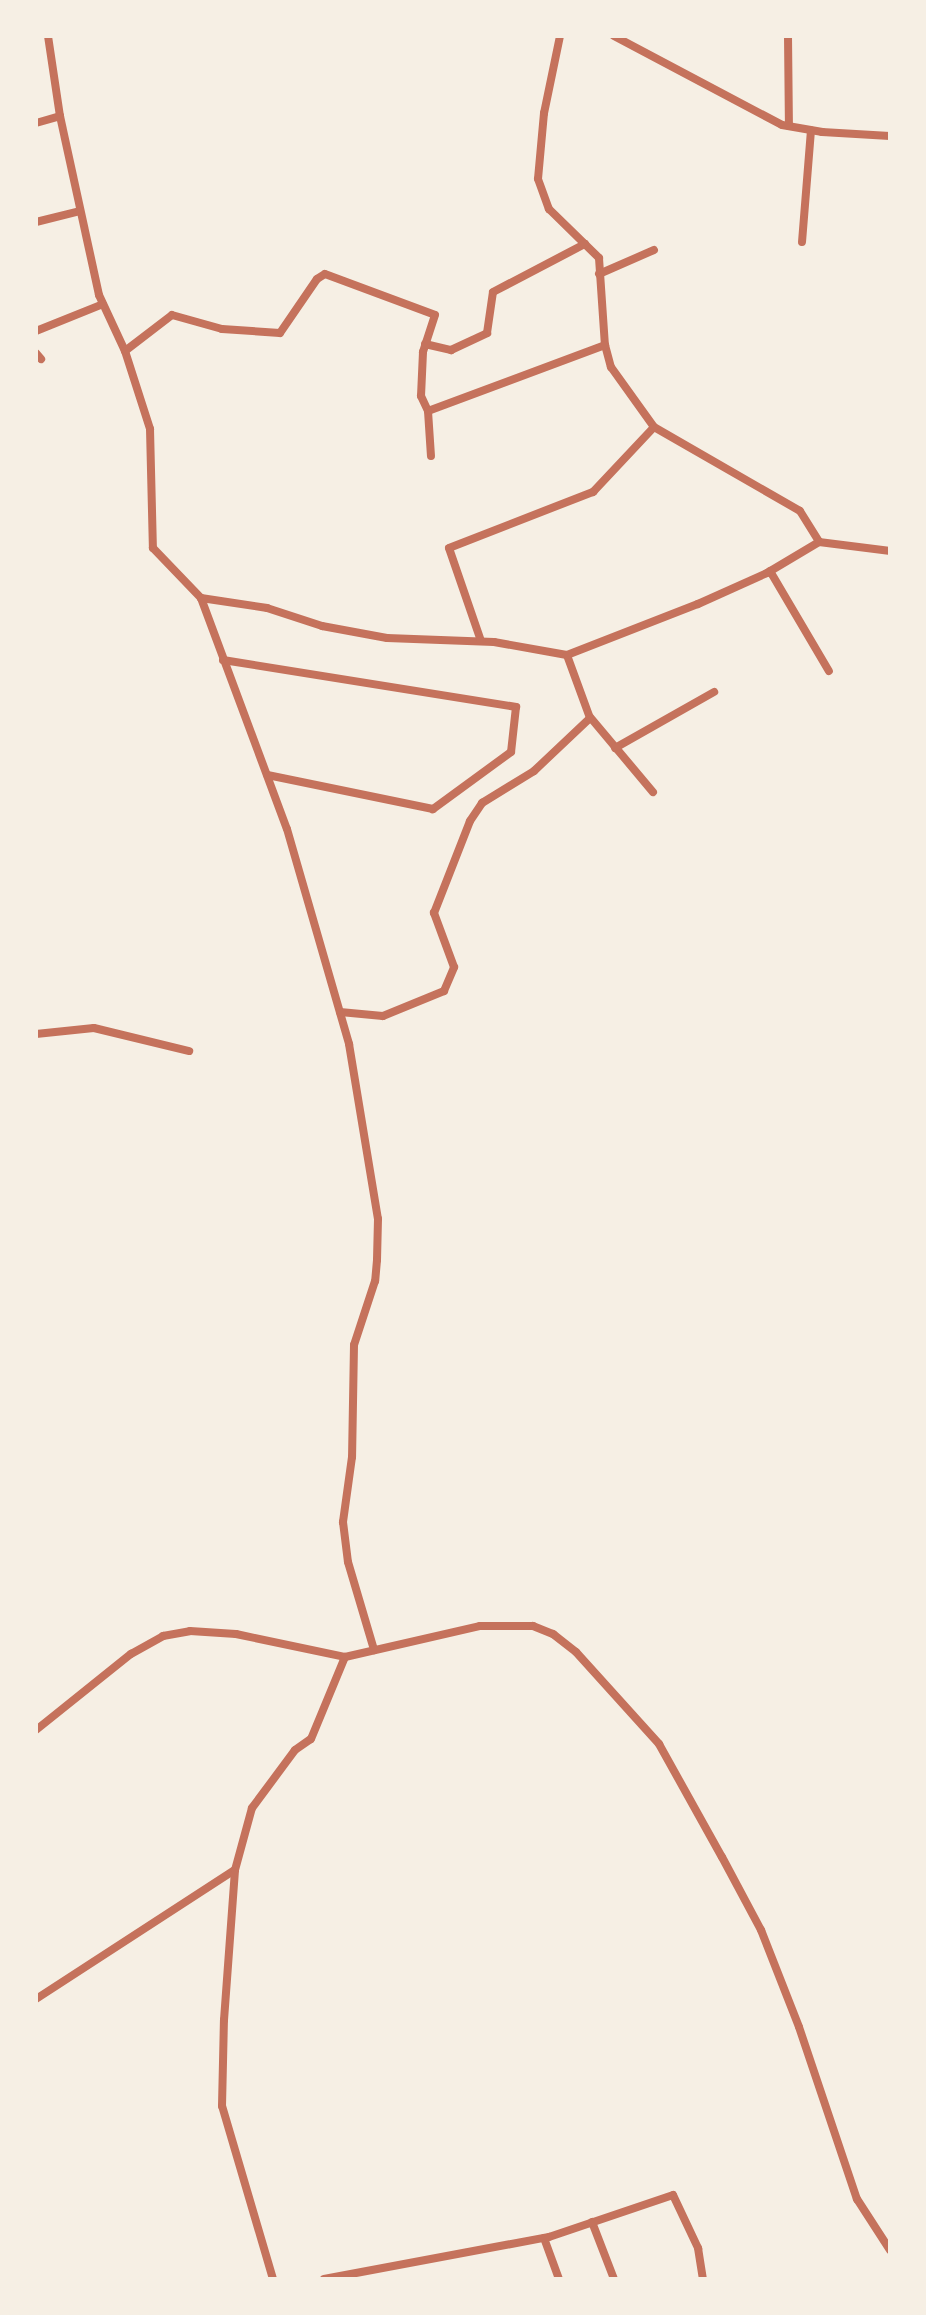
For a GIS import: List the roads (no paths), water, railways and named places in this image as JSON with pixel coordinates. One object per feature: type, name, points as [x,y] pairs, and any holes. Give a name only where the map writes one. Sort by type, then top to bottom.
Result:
[{"type":"street","points":[[48,36],[60,116],[103,304],[125,351],[150,429],[153,548],[201,598],[287,829],[340,1012],[364,1121],[378,1219],[375,1281],[354,1345],[352,1445],[343,1522],[348,1562],[374,1650]]},
{"type":"street","points":[[560,36],[544,113],[538,179],[549,209],[599,258],[605,345],[611,367],[654,427],[800,511],[819,542]]},
{"type":"street","points":[[614,36],[789,126],[890,136]]},
{"type":"street","points":[[788,36],[789,126]]},
{"type":"street","points":[[36,123],[60,116]]},
{"type":"street","points":[[802,242],[811,130]]},
{"type":"street","points":[[36,222],[80,211]]},
{"type":"street","points":[[425,344],[451,350],[487,333],[493,292],[585,244]]},
{"type":"street","points":[[599,274],[654,250]]},
{"type":"street","points":[[125,351],[172,315],[222,329],[280,333],[317,279],[325,274],[435,315],[425,344],[421,396],[428,411],[431,456]]},
{"type":"street","points":[[36,331],[103,304]]},
{"type":"street","points":[[428,411],[605,345]]},
{"type":"street","points":[[481,641],[449,548],[593,492],[654,427]]},
{"type":"street","points":[[201,598],[267,608],[322,626],[387,638],[481,641],[567,655],[698,604],[770,571],[819,542],[890,551]]},
{"type":"street","points":[[770,571],[829,671]]},
{"type":"street","points":[[567,655],[590,717],[653,792]]},
{"type":"street","points":[[223,660],[516,707],[511,752],[433,809],[267,775]]},
{"type":"street","points":[[615,748],[714,692]]},
{"type":"street","points":[[340,1012],[383,1016],[444,991],[454,967],[434,913],[470,821],[482,803],[534,771],[590,717]]},
{"type":"street","points":[[36,1034],[94,1028],[189,1051]]},
{"type":"street","points":[[36,1730],[131,1654],[163,1636],[190,1631],[236,1634],[345,1657],[480,1626],[533,1626],[553,1634],[576,1652],[659,1744],[761,1930],[799,2027],[857,2199],[890,2250]]},
{"type":"street","points":[[273,2279],[222,2106],[224,2020],[235,1870],[252,1808],[295,1750],[311,1739],[345,1657]]},
{"type":"street","points":[[36,1999],[235,1870]]},
{"type":"street","points":[[324,2279],[544,2238],[673,2195],[698,2248],[703,2279]]},
{"type":"street","points":[[592,2222],[614,2279]]},
{"type":"street","points":[[544,2238],[559,2279]]}]
